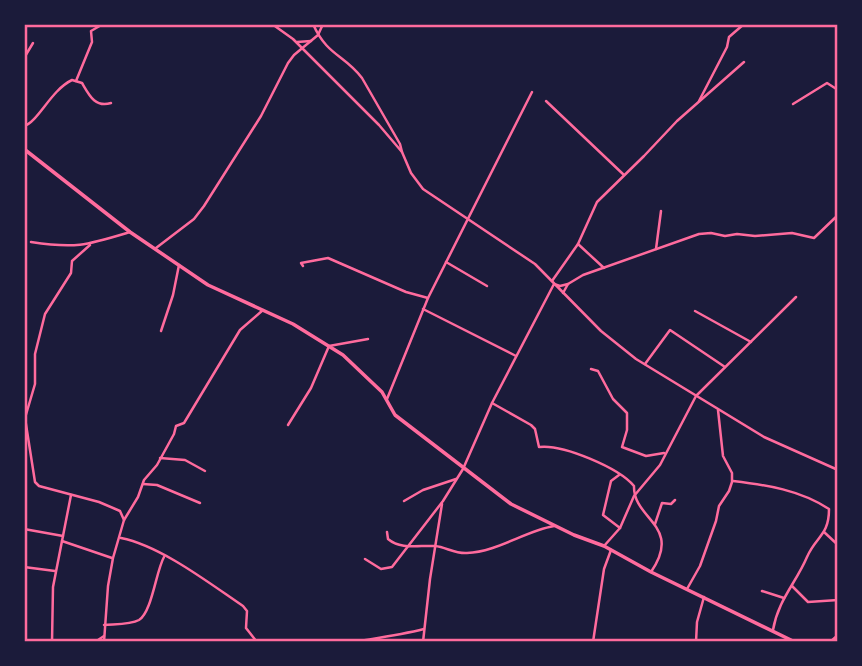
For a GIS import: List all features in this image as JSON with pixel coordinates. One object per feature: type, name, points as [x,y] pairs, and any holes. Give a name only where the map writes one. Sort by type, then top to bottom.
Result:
[{"type":"main road","points":[[24,149],[130,232],[208,285],[293,324],[329,346],[383,392],[395,415],[511,505],[604,546],[651,572],[795,642]]},
{"type":"street","points":[[76,81],[92,42],[91,31],[103,24]]},
{"type":"street","points":[[272,24],[296,43],[379,125],[402,152]]},
{"type":"street","points":[[313,24],[330,51],[359,73],[400,145],[411,173],[423,189],[535,264],[618,346],[645,365],[764,437],[838,470]]},
{"type":"street","points":[[156,248],[194,219],[204,206],[261,116],[288,63],[318,35],[323,24]]},
{"type":"street","points":[[697,104],[727,47],[729,37],[744,24]]},
{"type":"street","points":[[296,43],[311,41]]},
{"type":"street","points":[[24,58],[33,43]]},
{"type":"street","points":[[365,559],[377,568],[389,568],[443,501],[463,469],[492,403],[553,282],[578,244],[597,202],[677,121],[744,62]]},
{"type":"street","points":[[24,126],[32,123],[58,89],[66,83],[82,83],[91,99],[102,104],[111,103]]},
{"type":"street","points":[[793,104],[827,83],[838,90]]},
{"type":"street","points":[[387,399],[428,298],[532,92]]},
{"type":"street","points":[[546,101],[624,175]]},
{"type":"street","points":[[656,250],[661,211]]},
{"type":"street","points":[[553,282],[560,286],[568,284],[583,275],[699,234],[755,236],[792,233],[814,237],[838,215]]},
{"type":"street","points":[[31,242],[62,247],[90,245],[130,232]]},
{"type":"street","points":[[578,244],[604,268]]},
{"type":"street","points":[[90,245],[72,261],[71,273],[45,314],[35,354],[35,384],[25,418],[35,482],[45,488],[129,512]]},
{"type":"street","points":[[303,266],[301,262],[328,258],[365,276],[428,298]]},
{"type":"street","points":[[446,262],[487,286]]},
{"type":"street","points":[[161,331],[179,265]]},
{"type":"street","points":[[563,293],[568,284]]},
{"type":"street","points":[[604,546],[620,528],[634,496],[660,465],[696,396],[796,298]]},
{"type":"street","points":[[423,309],[516,356]]},
{"type":"street","points":[[104,642],[113,558],[124,520],[176,426],[184,424],[240,330],[263,310]]},
{"type":"street","points":[[695,312],[751,342]]},
{"type":"street","points":[[645,365],[670,330],[725,367]]},
{"type":"street","points":[[288,425],[311,388],[329,346],[368,339]]},
{"type":"street","points":[[591,369],[598,371],[613,399],[627,413],[622,447],[646,456],[664,453]]},
{"type":"street","points":[[492,403],[531,425],[535,429],[539,447],[551,446],[565,450],[620,474],[634,486],[634,496],[655,524],[663,542],[651,572]]},
{"type":"street","points":[[687,589],[700,566],[715,527],[719,506],[730,491],[733,481],[723,456],[718,410]]},
{"type":"street","points":[[160,458],[185,460],[205,471]]},
{"type":"street","points":[[620,474],[611,481],[603,515],[620,528]]},
{"type":"street","points":[[404,501],[423,490],[456,479]]},
{"type":"street","points":[[733,481],[774,486],[814,499],[829,509],[827,529],[807,555],[805,565],[776,611],[773,630]]},
{"type":"street","points":[[143,484],[158,485],[200,503]]},
{"type":"street","points":[[26,638],[52,642],[51,607],[55,572],[71,495]]},
{"type":"street","points":[[655,524],[662,503],[671,504],[675,500]]},
{"type":"street","points":[[423,642],[443,501]]},
{"type":"street","points":[[120,511],[124,520]]},
{"type":"street","points":[[387,531],[387,537],[393,543],[435,546],[471,553],[554,526]]},
{"type":"street","points":[[24,529],[63,536]]},
{"type":"street","points":[[824,532],[838,545]]},
{"type":"street","points":[[120,537],[150,547],[198,575],[244,607],[247,611],[246,629],[257,642]]},
{"type":"street","points":[[62,541],[113,558]]},
{"type":"street","points":[[593,642],[604,569],[611,550]]},
{"type":"street","points":[[104,625],[134,621],[142,617],[164,557]]},
{"type":"street","points":[[24,567],[55,572]]},
{"type":"street","points":[[791,586],[808,602],[838,600]]},
{"type":"street","points":[[762,591],[784,598]]},
{"type":"street","points":[[696,642],[696,622],[704,597]]},
{"type":"street","points":[[354,642],[369,637],[379,640],[424,629]]},
{"type":"street","points":[[830,642],[838,635]]},
{"type":"street","points":[[94,642],[104,636]]}]
